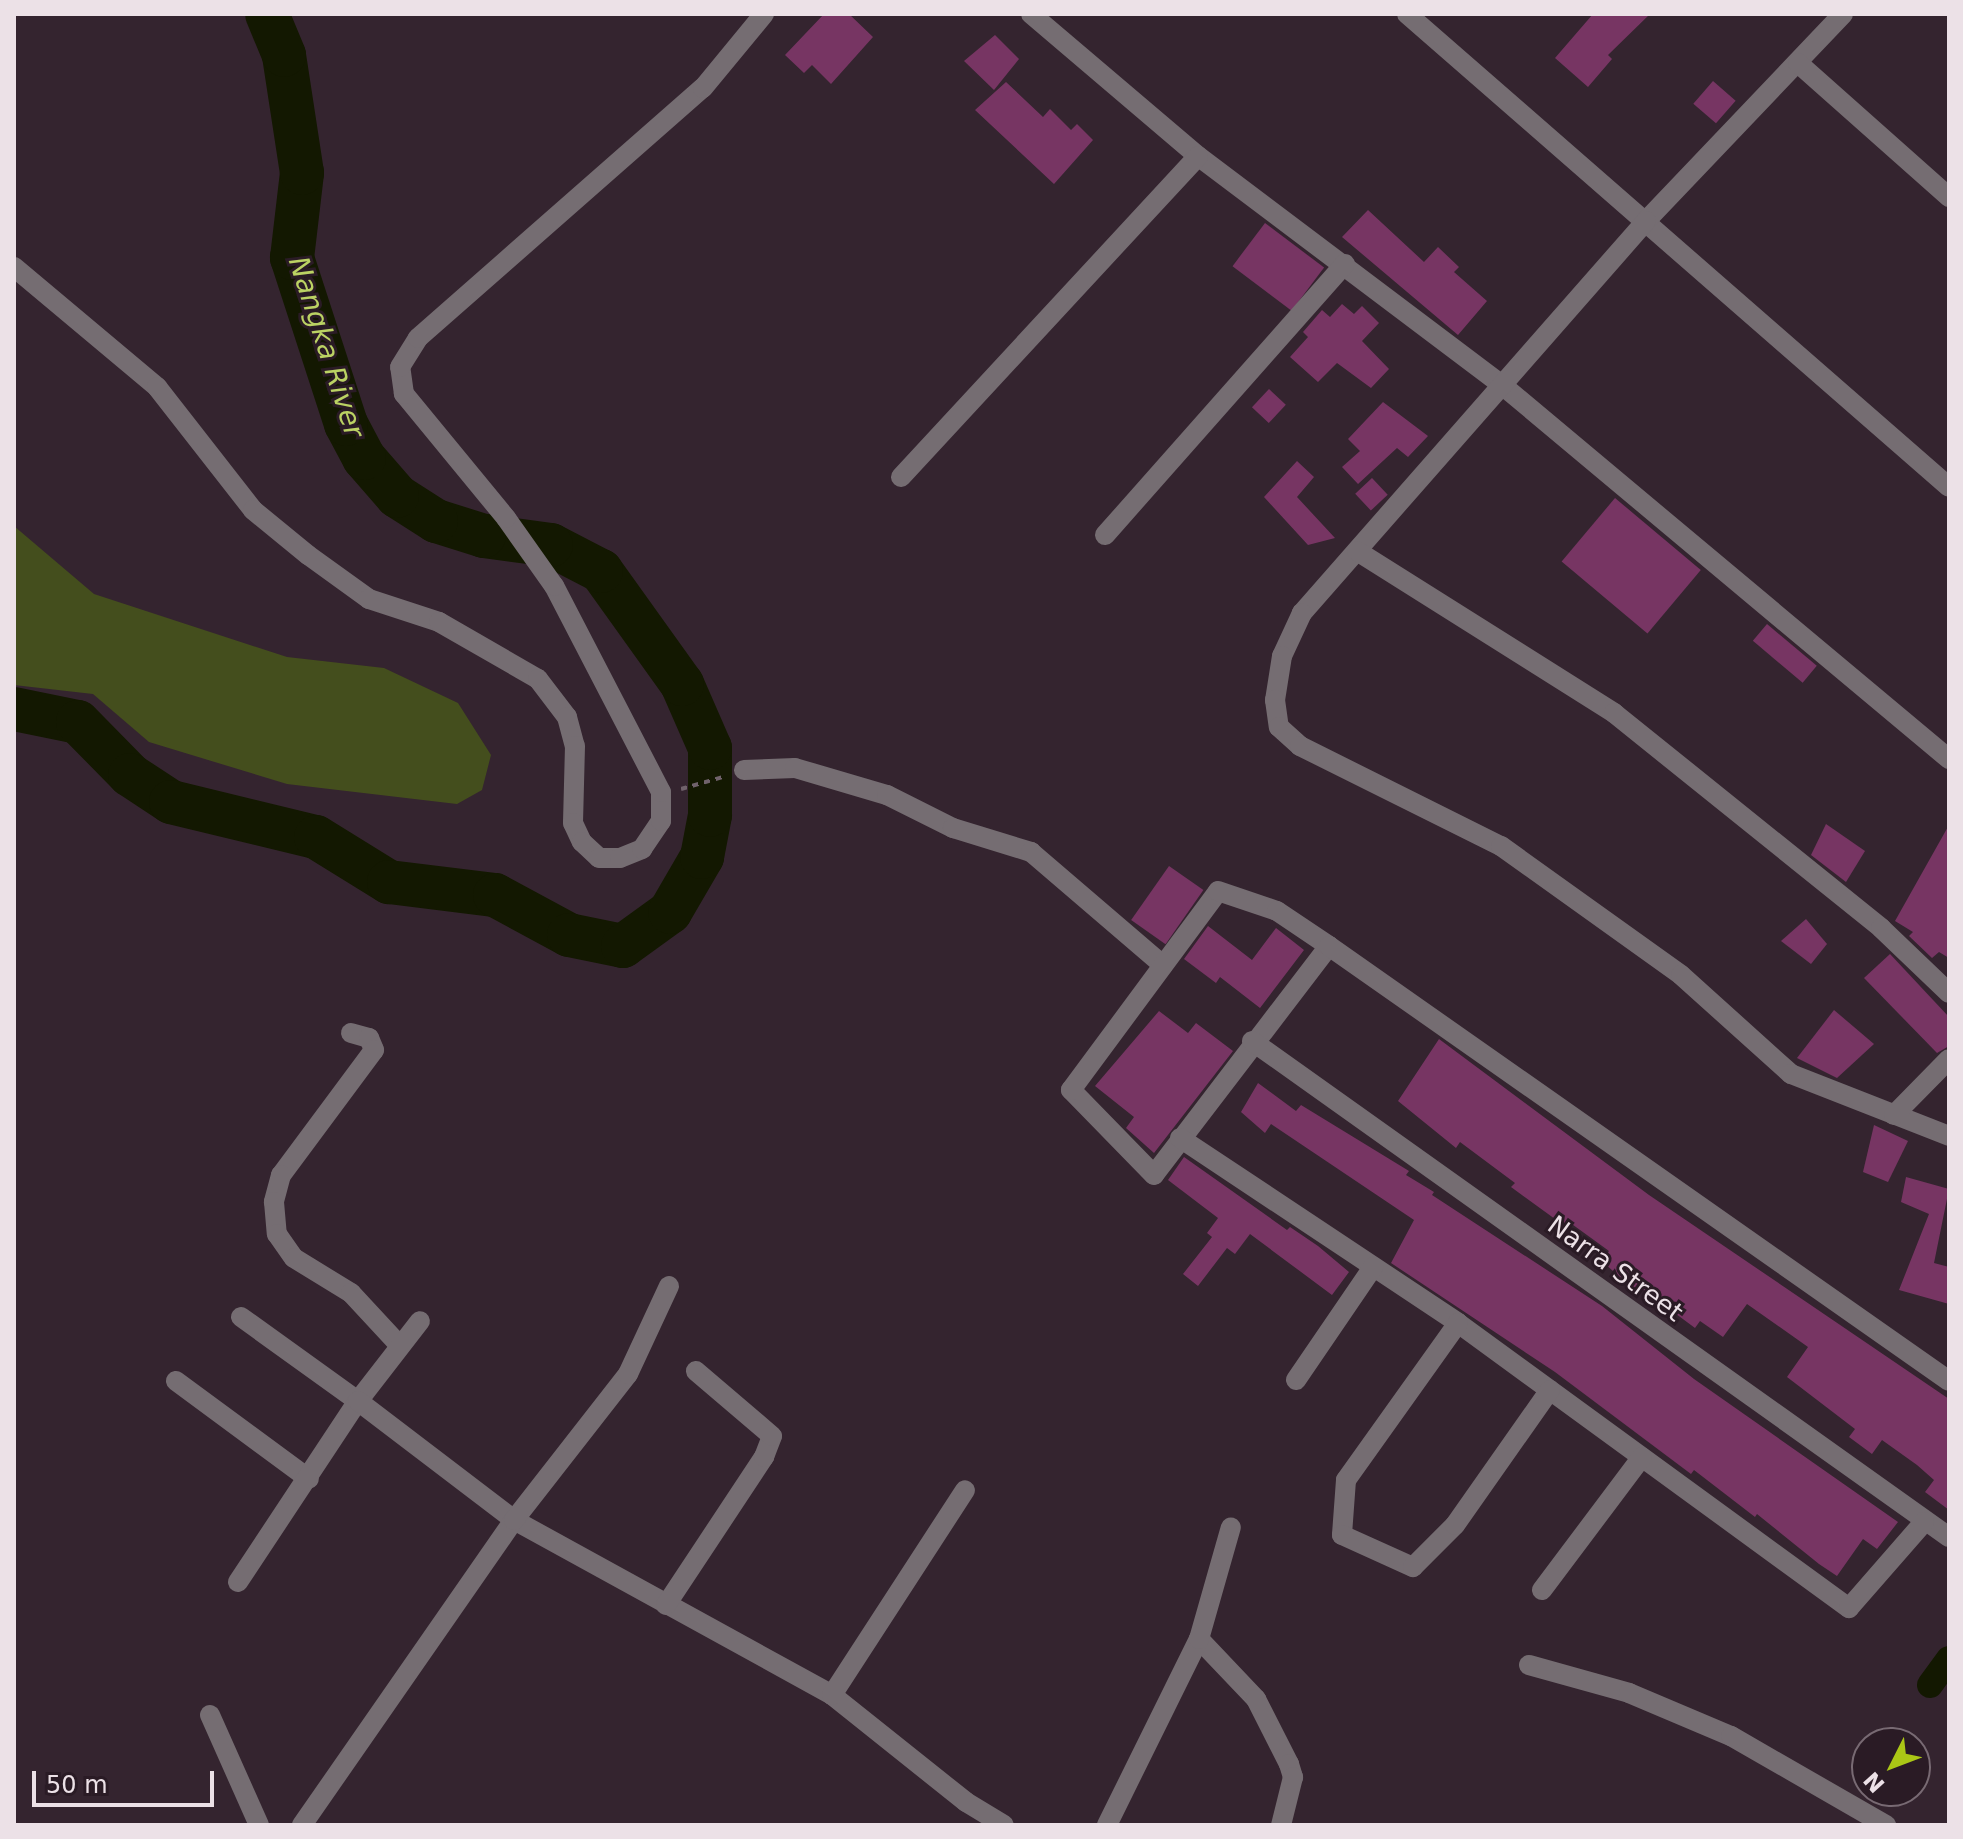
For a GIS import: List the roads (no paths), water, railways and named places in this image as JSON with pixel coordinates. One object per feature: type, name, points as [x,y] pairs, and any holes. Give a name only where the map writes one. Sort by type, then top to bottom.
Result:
[{"type":"street","points":[[14,267],[157,387],[253,510],[308,555],[369,599],[439,622],[538,679],[567,717],[575,746],[573,823],[582,842],[599,858],[620,858],[642,849],[661,821],[661,792],[554,586],[506,518],[404,394],[400,367],[406,351],[703,88],[764,14]]},
{"type":"street","points":[[1031,14],[1198,156],[1502,385],[1949,759]]},
{"type":"street","points":[[1407,14],[1949,487]]},
{"type":"street","points":[[1843,14],[1646,221],[1302,613],[1282,656],[1275,700],[1279,727],[1327,762],[1501,846],[1681,975],[1791,1074],[1949,1136]]},
{"type":"street","points":[[1798,63],[1949,197]]},
{"type":"street","points":[[901,477],[1198,156]]},
{"type":"street","points":[[1105,535],[1345,264]]},
{"type":"street","points":[[1357,551],[1614,713],[1881,928],[1949,993]]},
{"type":"street","points":[[744,770],[795,768],[887,795],[953,828],[1031,852],[1163,965]]},
{"type":"street","points":[[1329,946],[1252,1041],[1154,1175],[1071,1090],[1218,891],[1277,911],[1329,946],[1949,1381]]},
{"type":"street","points":[[351,1033],[369,1038],[374,1050],[281,1175],[274,1202],[277,1234],[294,1258],[351,1293],[400,1346]]},
{"type":"street","name":"Narra Street","points":[[1252,1041],[1949,1537]]},
{"type":"street","points":[[1894,1115],[1949,1059]]},
{"type":"street","points":[[1180,1138],[1458,1323],[1849,1608],[1924,1522]]},
{"type":"street","points":[[1296,1380],[1373,1267]]},
{"type":"street","points":[[302,1825],[514,1520],[628,1374],[669,1286]]},
{"type":"street","points":[[241,1317],[358,1401],[514,1520],[832,1695],[966,1802],[1004,1825]]},
{"type":"street","points":[[238,1582],[358,1401],[420,1321]]},
{"type":"street","points":[[1458,1323],[1346,1480],[1342,1535],[1413,1567],[1455,1525],[1550,1390]]},
{"type":"street","points":[[666,1605],[764,1457],[772,1436],[696,1371]]},
{"type":"street","points":[[176,1381],[309,1479]]},
{"type":"street","points":[[1542,1590],[1642,1457]]},
{"type":"street","points":[[832,1695],[965,1490]]},
{"type":"street","points":[[1107,1825],[1199,1639],[1231,1527]]},
{"type":"street","points":[[1199,1639],[1249,1690],[1289,1764],[1293,1777],[1281,1825]]},
{"type":"street","points":[[1529,1665],[1629,1693],[1731,1736],[1886,1825]]},
{"type":"street","points":[[210,1715],[259,1825]]},
{"type":"waterway","name":"Nangka River","points":[[14,709],[78,722],[130,775],[171,802],[316,837],[389,882],[495,895],[569,935],[623,946],[670,912],[702,857],[710,815],[710,748],[682,684],[601,571],[551,545],[484,536],[436,521],[397,496],[364,458],[346,424],[292,258],[302,173],[284,55],[267,14]]},
{"type":"waterway","points":[[1930,1685],[1949,1659]]}]
